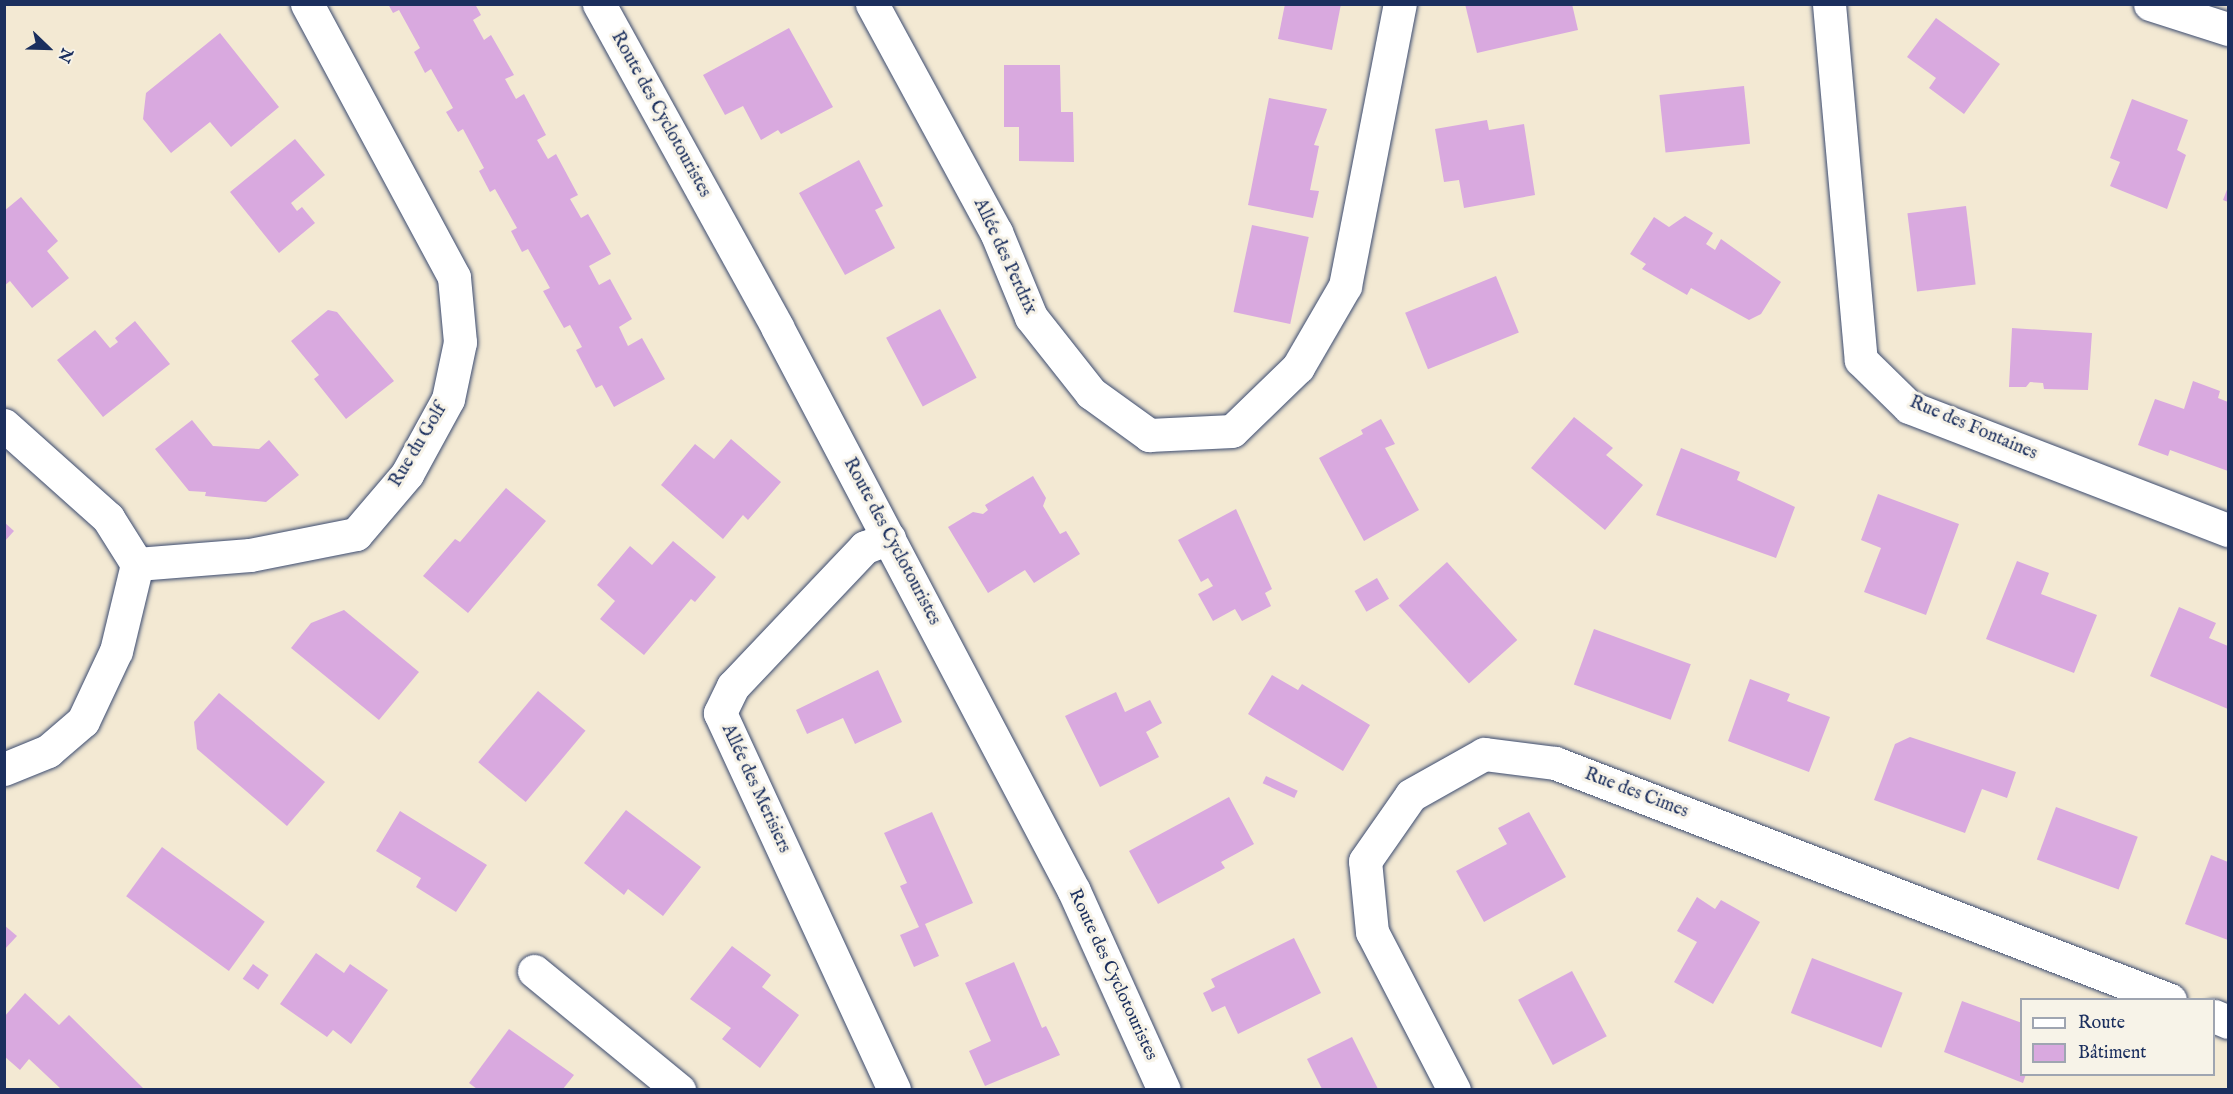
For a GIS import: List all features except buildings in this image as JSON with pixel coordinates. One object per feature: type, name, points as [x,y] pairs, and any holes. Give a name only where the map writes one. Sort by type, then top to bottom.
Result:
[{"type":"street","name":"Rue du Golf","points":[[137,564],[250,555],[356,534],[407,474],[448,399],[460,342],[454,278],[307,4]]},
{"type":"street","name":"Route des Cyclotouristes","points":[[599,4],[890,538],[1074,891],[1164,1089]]},
{"type":"street","name":"Allée des Perdrix","points":[[872,4],[996,232],[1031,317],[1091,393],[1149,435],[1232,431],[1298,367],[1345,286],[1400,4]]},
{"type":"street","name":"Rue des Fontaines","points":[[1829,4],[1861,360],[1909,407],[2229,530]]},
{"type":"street","points":[[2150,4],[2229,29]]},
{"type":"street","points":[[4,425],[108,518],[137,564],[116,651],[83,721],[48,751],[4,769]]},
{"type":"street","name":"Allée des Merisiers","points":[[890,538],[865,547],[733,686],[720,713],[894,1089]]},
{"type":"street","name":"Rue des Cimes","points":[[1454,1089],[1372,932],[1365,861],[1411,795],[1484,754],[1555,763],[2167,998]]},
{"type":"street","points":[[534,971],[679,1089]]},
{"type":"street","points":[[2215,1016],[2229,1022]]}]
